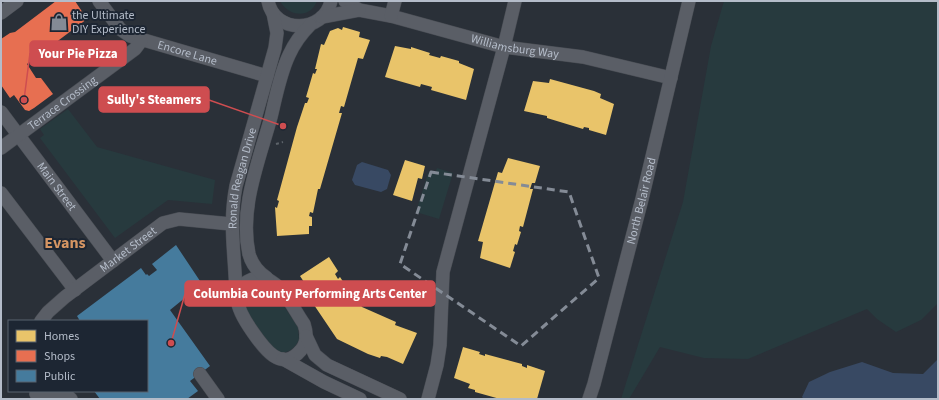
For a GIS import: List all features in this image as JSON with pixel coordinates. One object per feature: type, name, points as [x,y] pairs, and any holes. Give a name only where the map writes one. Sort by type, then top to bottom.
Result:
[{"type":"street","points":[[1,13],[17,1]]},
{"type":"street","name":"Encore Lane","points":[[99,1],[120,30],[141,41],[267,76]]},
{"type":"street","name":"Ronald Reagan Drive","points":[[331,1],[322,17],[310,25],[294,46],[284,67],[252,184],[248,206],[247,231],[250,255],[255,268],[279,287],[304,324],[306,336],[315,355],[327,365],[400,399]]},
{"type":"street","name":"Williamsburg Way","points":[[345,1],[360,10],[391,16],[504,47],[583,57],[671,78]]},
{"type":"street","points":[[391,16],[395,1]]},
{"type":"street","points":[[428,399],[437,364],[442,316],[443,272],[515,1]]},
{"type":"street","name":"North Belair Road","points":[[588,399],[594,384],[638,214],[689,1]]},
{"type":"street","name":"Ronald Reagan Drive","points":[[271,7],[286,24],[293,26],[310,25]]},
{"type":"street","name":"Ronald Reagan Drive","points":[[271,7],[276,28],[276,41],[236,186],[231,224],[236,299],[240,314],[264,350],[276,358],[284,359],[324,382],[360,399]]},
{"type":"street","name":"Williamsburg Way","points":[[322,17],[360,10]]},
{"type":"street","name":"Terrace Crossing","points":[[1,148],[135,49],[141,41]]},
{"type":"street","name":"Main Street","points":[[1,112],[113,261]]},
{"type":"street","points":[[1,193],[75,290]]},
{"type":"street","name":"Market Street","points":[[42,320],[48,312],[75,290],[169,221],[179,219],[231,224]]},
{"type":"street","points":[[236,299],[238,292],[248,281],[260,277],[267,278]]},
{"type":"street","points":[[284,359],[297,354],[302,349],[306,343],[306,336]]},
{"type":"street","points":[[200,374],[218,399]]},
{"type":"street","points":[[36,395],[58,392],[65,394],[71,399]]},
{"type":"highlighted area","points":[[431,172],[569,192],[599,278],[521,346],[400,264]]},
{"type":"green space","points":[[280,1],[317,1],[310,11],[299,14],[289,10]]},
{"type":"green space","points":[[724,1],[938,1],[938,303],[921,320],[896,332],[877,319],[867,309],[748,359],[704,358],[660,347],[629,399],[621,399],[683,202],[711,46]]},
{"type":"green space","points":[[68,109],[97,147],[215,180],[212,204],[168,200],[115,238],[40,138],[44,135],[40,129]]},
{"type":"green space","points":[[437,168],[453,173],[439,219],[416,212],[428,173],[435,174]]},
{"type":"green space","points":[[257,284],[268,286],[273,290],[298,327],[299,340],[295,346],[287,352],[276,352],[248,316],[244,306],[243,297],[247,289]]},
{"type":"water","points":[[362,162],[388,170],[391,175],[387,189],[381,192],[355,185],[352,180],[357,165]]},
{"type":"water","points":[[938,359],[938,399],[804,399],[802,397],[809,382],[830,372],[862,362],[893,373],[923,374]]},
{"type":"building: Homes","points":[[343,27],[360,32],[359,37],[370,40],[363,59],[358,58],[344,107],[341,106],[339,113],[342,113],[320,189],[318,189],[313,213],[310,212],[309,216],[312,217],[312,226],[309,226],[309,234],[277,236],[275,207],[277,208],[279,201],[277,200],[297,127],[305,103],[307,103],[309,98],[306,97],[313,73],[315,74],[317,69],[315,69],[321,44],[324,45],[330,31],[338,28],[342,30]]},
{"type":"building: Homes","points":[[395,46],[411,49],[411,47],[430,53],[429,55],[440,58],[441,56],[459,61],[459,63],[474,69],[466,100],[431,90],[432,87],[421,84],[420,87],[385,77]]},
{"type":"building: Homes","points":[[550,79],[594,91],[601,94],[600,98],[614,104],[606,135],[589,130],[589,128],[584,127],[583,129],[547,118],[547,116],[524,111],[533,81],[549,83]]},
{"type":"building: Homes","points":[[508,158],[540,166],[535,183],[532,183],[530,189],[533,189],[523,227],[520,226],[519,231],[521,232],[517,245],[515,244],[513,251],[515,252],[510,268],[480,258],[483,242],[478,241],[498,172],[502,173]]},
{"type":"building: Homes","points":[[405,160],[425,166],[422,179],[418,178],[412,201],[393,195]]},
{"type":"building: Homes","points":[[329,257],[338,271],[335,274],[338,279],[340,277],[346,286],[348,285],[362,307],[396,322],[395,325],[417,333],[403,364],[387,357],[381,356],[380,358],[368,354],[337,339],[310,299],[307,293],[310,291],[300,276]]},
{"type":"building: Homes","points":[[463,347],[480,352],[479,354],[485,356],[485,354],[522,364],[522,366],[527,368],[527,365],[545,371],[537,399],[500,399],[475,392],[475,390],[468,388],[470,384],[454,378]]},
{"type":"building: Shops","points":[[56,1],[75,1],[87,19],[27,64],[36,78],[41,78],[53,94],[29,111],[25,110],[14,95],[10,98],[1,85],[1,39],[10,33],[15,32]]},
{"type":"building: Public","points":[[176,245],[202,284],[170,310],[210,366],[190,381],[198,391],[187,399],[100,399],[95,392],[148,392],[148,320],[79,320],[77,316],[141,268],[146,275],[147,274],[149,276],[157,270],[152,264]]},
{"type":"place","name":"the Ultimate DIY Experience","points":[[59,22]]},
{"type":"place","name":"Your Pie Pizza","points":[[24,100]]},
{"type":"place","name":"Sully's Steamers","points":[[283,126]]},
{"type":"place","name":"Columbia County Performing Arts Center","points":[[171,343]]},
{"type":"district","name":"Evans","points":[[65,243]]}]
